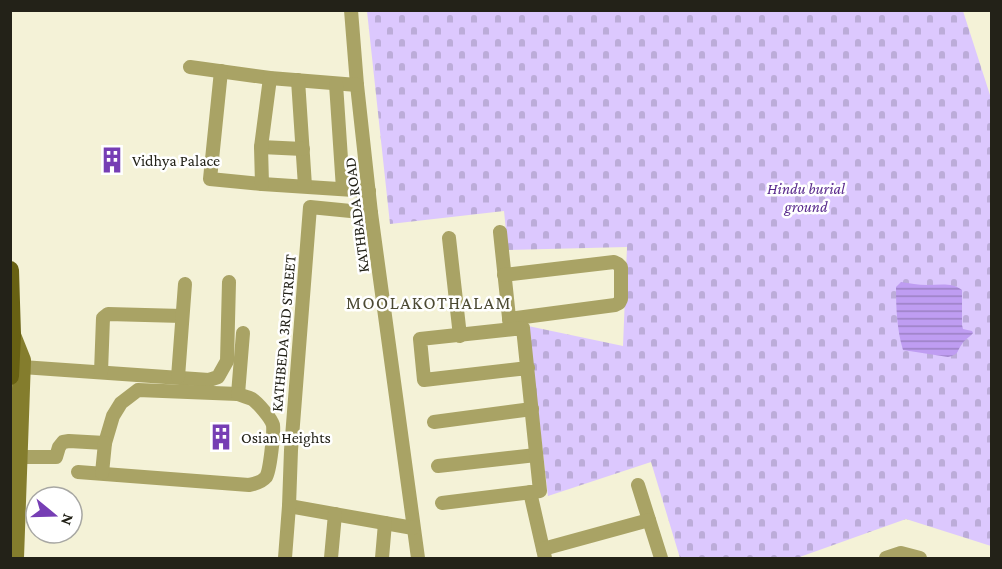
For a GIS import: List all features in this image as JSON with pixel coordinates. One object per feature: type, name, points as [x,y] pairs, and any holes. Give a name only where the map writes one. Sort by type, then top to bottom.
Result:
[{"type":"main road","points":[[10,270],[19,457],[15,558]]},
{"type":"street","name":"KATHBADA ROAD","points":[[351,10],[371,213],[418,558]]},
{"type":"street","points":[[190,67],[270,78],[357,86]]},
{"type":"street","points":[[221,71],[210,179],[369,190]]},
{"type":"street","points":[[262,184],[261,147],[270,78]]},
{"type":"street","points":[[298,80],[305,186]]},
{"type":"street","points":[[336,84],[343,189]]},
{"type":"street","points":[[261,147],[303,149]]},
{"type":"street","name":"KATHBEDA 3RD STREET","points":[[285,558],[310,207],[371,213]]},
{"type":"street","points":[[500,232],[504,275],[514,326],[528,369],[536,454],[535,492],[544,554],[649,520]]},
{"type":"street","points":[[449,238],[460,336]]},
{"type":"street","points":[[504,275],[614,262],[621,267],[621,299],[615,305],[460,336],[420,339],[424,381],[528,369]]},
{"type":"street","points":[[16,371],[100,372],[209,380],[218,377],[227,361],[229,282]]},
{"type":"street","points":[[178,377],[185,284]]},
{"type":"street","points":[[100,372],[103,318],[108,314],[182,316]]},
{"type":"street","points":[[238,394],[243,333]]},
{"type":"street","points":[[78,472],[249,485],[260,482],[269,472],[273,424],[252,399],[238,394],[138,390],[121,402],[113,416],[105,443],[102,473]]},
{"type":"street","points":[[434,422],[532,409]]},
{"type":"street","points":[[19,457],[56,457],[63,442],[69,441],[105,443]]},
{"type":"street","points":[[438,466],[536,454]]},
{"type":"street","points":[[638,484],[661,558]]},
{"type":"street","points":[[442,503],[535,492]]},
{"type":"street","points":[[289,506],[413,528]]},
{"type":"street","points":[[332,558],[335,513]]},
{"type":"street","points":[[382,558],[385,523]]},
{"type":"street","points":[[886,558],[901,553],[920,558]]},
{"type":"green space","name":"Hindu burial ground","points":[[367,11],[963,11],[990,95],[991,546],[906,519],[797,558],[680,558],[651,462],[548,496],[528,326],[623,346],[627,247],[508,250],[504,211],[390,224]]},
{"type":"shaded area","points":[[901,282],[950,285],[962,290],[963,329],[973,333],[963,342],[956,354],[948,357],[903,350],[896,303],[896,287]]},
{"type":"place","name":"Vidhya Palace","points":[[112,160]]},
{"type":"place","name":"Osian Heights","points":[[221,437]]},
{"type":"district","name":"MOOLAKOTHALAM","points":[[429,303]]}]
